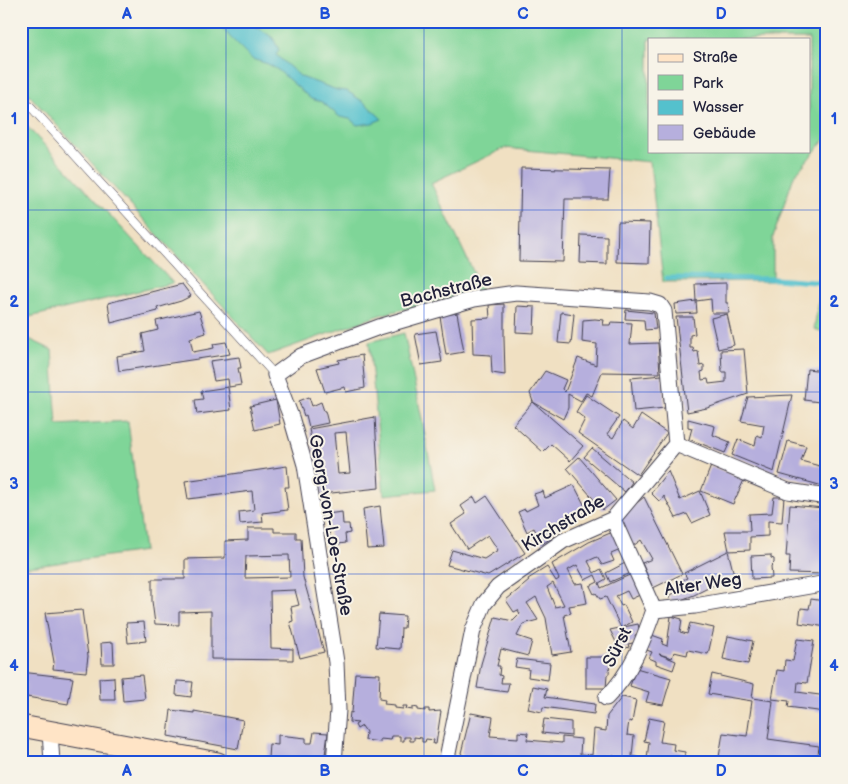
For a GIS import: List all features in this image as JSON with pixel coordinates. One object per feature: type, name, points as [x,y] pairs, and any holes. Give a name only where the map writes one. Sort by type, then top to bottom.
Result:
[{"type":"main road","points":[[21,726],[218,763]]},
{"type":"street","name":"Bachstraße","points":[[275,375],[301,356],[379,327],[474,299],[516,293],[650,302],[660,304],[664,311],[676,444]]},
{"type":"street","name":"Georg-von-Loe-Straße","points":[[275,375],[291,416],[305,465],[336,662],[338,710],[334,763]]},
{"type":"street","points":[[676,444],[788,491],[827,497]]},
{"type":"street","name":"Kirchstraße","points":[[446,763],[473,630],[484,604],[498,587],[563,542],[613,519],[676,444]]},
{"type":"street","name":"Alter Weg","points":[[613,519],[654,610],[695,606],[827,583]]},
{"type":"street","name":"Sürst","points":[[606,698],[617,688],[637,656],[654,610]]},
{"type":"street","points":[[50,732],[52,763]]},
{"type":"lane","name":"Georg-von-Loe-Straße","points":[[21,96],[275,375]]},
{"type":"lane","points":[[822,763],[827,733]]},
{"type":"green space","points":[[21,21],[827,21],[827,137],[794,176],[773,237],[773,281],[663,282],[650,162],[505,148],[431,183],[482,290],[380,315],[268,355],[21,86]]},
{"type":"green space","points":[[21,120],[173,283],[21,319]]},
{"type":"green space","points":[[821,285],[827,285],[827,333],[814,329]]},
{"type":"green space","points":[[404,333],[435,490],[384,495],[369,342]]},
{"type":"green space","points":[[21,335],[52,350],[57,425],[128,421],[144,551],[21,568]]},
{"type":"water","points":[[218,21],[244,21],[259,28],[273,38],[279,50],[276,55],[301,77],[337,90],[347,91],[365,103],[382,119],[372,123],[357,125],[350,119],[340,117],[322,102],[311,99],[278,70],[268,64],[252,59],[229,36]]},
{"type":"building","points":[[154,21],[166,21],[160,27]]},
{"type":"building","points":[[521,168],[610,170],[608,199],[565,199],[563,262],[519,261]]},
{"type":"building","points":[[618,222],[650,223],[649,263],[617,262]]},
{"type":"building","points":[[581,235],[607,236],[607,264],[580,263]]},
{"type":"building","points":[[825,237],[827,237],[827,263],[823,263]]},
{"type":"building","points":[[726,283],[726,303],[728,303],[729,313],[712,313],[711,299],[696,301],[695,284]]},
{"type":"building","points":[[182,284],[191,296],[157,308],[158,311],[111,323],[108,303]]},
{"type":"building","points":[[696,301],[697,313],[676,314],[675,304]]},
{"type":"building","points":[[504,304],[505,375],[492,373],[491,355],[473,354],[472,319],[490,318],[489,305]]},
{"type":"building","points":[[517,306],[535,307],[534,333],[516,332]]},
{"type":"building","points":[[626,310],[654,313],[656,329],[645,330],[644,320],[625,319]]},
{"type":"building","points":[[199,311],[206,333],[190,338],[193,352],[214,348],[213,344],[226,342],[230,354],[119,371],[117,356],[145,351],[142,334],[158,330],[156,321]]},
{"type":"building","points":[[561,312],[574,314],[571,344],[558,343]]},
{"type":"building","points":[[457,313],[464,352],[446,355],[440,316]]},
{"type":"building","points":[[727,314],[734,345],[718,349],[711,318]]},
{"type":"building","points":[[676,317],[693,317],[695,334],[690,335],[690,348],[693,348],[694,352],[698,351],[700,366],[704,365],[704,371],[701,372],[702,380],[708,379],[709,384],[726,382],[726,372],[722,372],[721,350],[744,349],[748,394],[707,408],[687,412]]},
{"type":"building","points":[[583,320],[604,320],[603,325],[610,325],[611,322],[632,323],[630,344],[658,343],[660,373],[602,372],[592,396],[586,393],[581,401],[568,394],[568,408],[563,419],[533,402],[530,393],[545,371],[566,380],[562,389],[565,392],[578,358],[596,365],[597,344],[582,342]]},
{"type":"building","points":[[436,331],[442,362],[421,365],[415,334]]},
{"type":"building","points":[[362,355],[365,388],[346,392],[345,387],[325,392],[317,368],[339,363],[338,360]]},
{"type":"building","points":[[239,357],[241,368],[238,368],[241,385],[229,387],[228,379],[214,381],[210,361]]},
{"type":"building","points":[[807,369],[824,371],[823,380],[827,380],[827,403],[804,400]]},
{"type":"building","points":[[662,375],[665,408],[634,411],[631,378]]},
{"type":"building","points":[[228,387],[231,410],[197,414],[195,400],[203,399],[201,391]]},
{"type":"building","points":[[586,395],[619,417],[607,434],[613,438],[623,421],[633,429],[641,415],[667,433],[638,475],[578,433],[585,419],[576,412]]},
{"type":"building","points":[[792,395],[774,472],[732,455],[738,439],[755,446],[757,435],[762,437],[764,425],[741,421],[748,397]]},
{"type":"building","points":[[309,397],[312,406],[321,402],[328,423],[309,427],[306,415],[304,416],[299,401]]},
{"type":"building","points":[[276,400],[280,424],[255,430],[250,406]]},
{"type":"building","points":[[533,402],[583,446],[570,461],[551,444],[543,452],[513,425]]},
{"type":"building","points":[[375,417],[379,488],[322,494],[309,429]],"holes":[[[346,432],[350,473],[338,474],[334,433]]]},
{"type":"building","points":[[688,419],[715,426],[713,435],[730,442],[725,453],[689,439],[692,428],[688,427]]},
{"type":"building","points":[[788,441],[806,446],[801,461],[827,468],[823,486],[779,474]]},
{"type":"building","points":[[592,448],[632,482],[625,492],[584,457]]},
{"type":"building","points":[[579,457],[616,500],[603,510],[567,468]]},
{"type":"building","points":[[287,466],[289,487],[285,487],[288,510],[262,513],[263,522],[240,524],[239,512],[254,510],[252,491],[188,499],[185,481]]},
{"type":"building","points":[[711,466],[744,480],[733,504],[701,491]]},
{"type":"building","points":[[668,471],[680,500],[700,491],[710,515],[692,523],[687,514],[676,518],[664,496],[660,502],[651,493]]},
{"type":"building","points":[[574,485],[587,510],[548,528],[553,537],[542,544],[534,528],[527,532],[518,512],[525,509],[526,511],[538,505],[534,494],[543,491],[545,498]]},
{"type":"building","points":[[487,496],[525,553],[488,576],[447,565],[452,550],[484,559],[498,550],[488,535],[467,549],[451,524],[466,514],[461,506],[474,497],[477,503]]},
{"type":"building","points":[[644,497],[682,574],[653,588],[642,563],[652,559],[641,540],[633,546],[619,518]]},
{"type":"building","points":[[774,497],[784,497],[782,522],[768,521],[768,536],[750,537],[750,550],[729,551],[725,531],[750,531],[749,514],[772,513]]},
{"type":"building","points":[[790,505],[824,508],[824,512],[827,512],[827,574],[789,573],[790,556],[786,556]]},
{"type":"building","points":[[380,506],[384,548],[367,549],[363,509]]},
{"type":"building","points":[[342,512],[343,524],[349,524],[350,533],[345,534],[346,543],[331,545],[327,514]]},
{"type":"building","points":[[248,528],[274,528],[274,532],[296,532],[296,538],[301,538],[303,577],[324,652],[300,658],[290,622],[293,621],[291,607],[299,605],[295,590],[270,591],[271,648],[293,649],[293,660],[211,659],[211,611],[179,612],[179,625],[155,624],[152,579],[185,579],[185,559],[225,558],[225,541],[248,540]],"holes":[[[289,555],[290,577],[245,578],[246,556]]]},
{"type":"building","points":[[615,531],[623,549],[611,554],[614,561],[602,565],[597,557],[588,561],[594,573],[601,569],[606,579],[599,583],[601,588],[634,573],[642,594],[631,599],[627,591],[616,596],[621,606],[624,605],[632,622],[621,628],[606,597],[600,599],[596,593],[594,594],[590,586],[598,582],[595,575],[585,580],[577,565],[568,570],[575,584],[583,583],[587,603],[569,606],[571,613],[564,615],[571,652],[552,655],[546,618],[536,597],[527,603],[538,620],[523,624],[517,636],[532,641],[528,656],[501,649],[497,666],[500,666],[499,675],[502,676],[501,683],[509,683],[507,692],[477,688],[481,664],[495,617],[513,621],[520,614],[518,610],[514,612],[506,600],[529,581],[528,579],[547,567],[556,581],[559,579],[552,564],[589,542]],"holes":[[[553,583],[564,605],[555,607],[547,587]]]},
{"type":"building","points":[[728,551],[734,575],[694,595],[678,601],[672,601],[669,596],[680,590],[676,583],[687,578],[684,573]]},
{"type":"building","points":[[771,555],[771,558],[774,559],[774,563],[771,566],[772,578],[752,579],[751,556]]},
{"type":"building","points":[[629,561],[633,572],[610,582],[606,573]]},
{"type":"building","points":[[825,597],[827,597],[827,627],[799,623],[801,608],[809,609],[811,599],[824,601]]},
{"type":"building","points":[[82,610],[88,656],[86,672],[53,669],[54,662],[45,613]]},
{"type":"building","points":[[379,614],[405,616],[404,628],[401,628],[400,649],[376,647]]},
{"type":"building","points":[[671,616],[682,619],[680,632],[687,634],[690,623],[714,628],[708,654],[688,650],[687,655],[674,652],[672,658],[659,654],[676,661],[673,670],[656,664],[656,661],[649,658],[652,652],[644,649],[649,634],[663,639],[662,644],[667,646]]},
{"type":"building","points":[[144,622],[146,641],[128,643],[126,623]]},
{"type":"building","points":[[638,624],[640,633],[635,635],[637,642],[628,644],[629,647],[620,650],[610,630]]},
{"type":"building","points":[[728,636],[753,641],[748,664],[723,659]]},
{"type":"building","points":[[797,639],[814,641],[807,683],[798,682],[797,692],[827,696],[825,712],[788,707],[789,701],[772,699],[777,670],[784,671],[785,660],[793,661]]},
{"type":"building","points":[[113,642],[114,664],[102,664],[101,643]]},
{"type":"building","points":[[586,657],[610,657],[606,688],[586,688]]},
{"type":"building","points":[[517,659],[550,663],[548,680],[528,677],[529,669],[515,667]]},
{"type":"building","points":[[636,668],[671,678],[663,705],[646,702],[649,692],[630,686]]},
{"type":"building","points":[[21,672],[73,678],[68,704],[21,696]]},
{"type":"building","points":[[355,673],[380,674],[379,699],[385,700],[384,704],[395,705],[395,708],[403,709],[403,706],[407,706],[406,709],[413,710],[413,707],[425,711],[425,709],[429,709],[429,712],[441,711],[436,744],[433,744],[434,740],[426,739],[425,742],[422,742],[422,738],[414,737],[414,741],[410,741],[410,737],[404,737],[404,741],[400,741],[400,736],[392,736],[391,740],[380,739],[380,742],[365,740],[366,732],[362,726],[357,729],[355,725],[358,723],[349,722],[350,712],[352,713]]},
{"type":"building","points":[[712,674],[754,684],[752,698],[773,701],[768,739],[819,746],[817,763],[718,763],[723,733],[747,736],[752,701],[708,694]]},
{"type":"building","points":[[142,675],[145,699],[123,701],[121,677]]},
{"type":"building","points":[[114,677],[115,700],[100,700],[99,678]]},
{"type":"building","points":[[177,681],[193,682],[191,697],[176,695]]},
{"type":"building","points":[[533,686],[547,689],[545,697],[595,704],[594,714],[543,707],[542,712],[528,709]]},
{"type":"building","points":[[622,697],[636,700],[632,722],[629,721],[627,735],[634,736],[632,756],[647,759],[649,742],[644,741],[649,718],[664,721],[660,742],[674,744],[673,750],[685,752],[684,763],[613,763],[613,755],[612,763],[503,763],[465,758],[461,753],[471,713],[493,717],[490,736],[518,738],[518,732],[528,733],[527,740],[562,743],[562,737],[581,739],[580,754],[592,755],[594,729],[606,731],[607,716]]},
{"type":"building","points":[[171,710],[194,713],[194,711],[243,720],[238,749],[168,736]]},
{"type":"building","points":[[544,719],[571,722],[571,736],[542,733]]},
{"type":"building","points":[[314,732],[328,733],[324,762],[268,758],[269,744],[278,745],[278,735],[306,738],[306,743],[312,743]]},
{"type":"waterway","points":[[667,278],[775,279],[827,283]]}]
